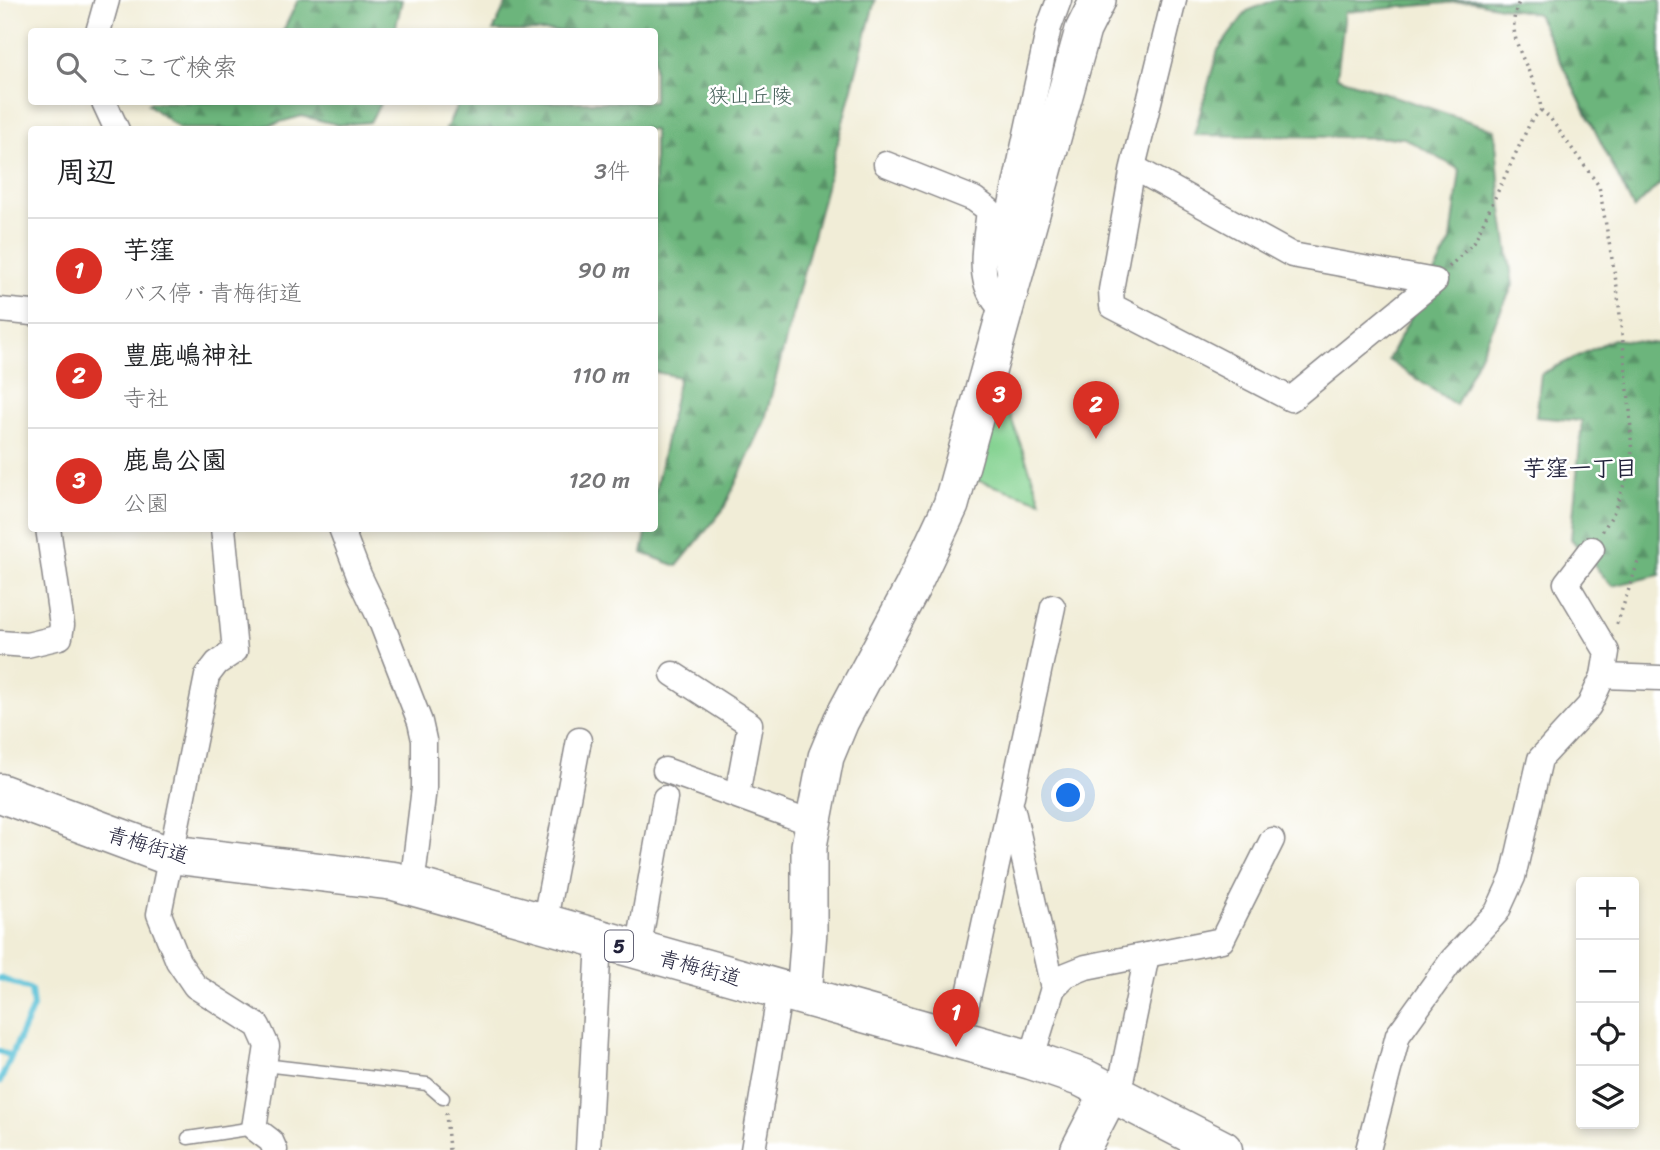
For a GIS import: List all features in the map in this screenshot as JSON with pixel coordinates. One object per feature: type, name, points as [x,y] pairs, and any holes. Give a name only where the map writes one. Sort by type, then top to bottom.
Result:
[{"type":"main road","name":"青梅街道","points":[[0,793],[172,856],[362,875],[412,886],[599,941],[1031,1060],[1114,1094],[1223,1150]]},
{"type":"main road","points":[[1080,1150],[1114,1094]]},
{"type":"street","points":[[100,28],[107,0]]},
{"type":"street","points":[[1009,300],[1003,242],[1049,27],[1059,0]]},
{"type":"street","points":[[753,1150],[792,993],[811,823],[831,743],[912,589],[951,505],[1083,30],[1098,0]]},
{"type":"street","points":[[1174,0],[1133,167],[1111,290],[1112,306],[1291,399],[1435,281]]},
{"type":"street","points":[[105,105],[115,126]]},
{"type":"street","points":[[886,164],[974,198],[989,211],[984,282],[991,300],[1009,300]]},
{"type":"street","points":[[1133,167],[1292,255],[1435,281]]},
{"type":"street","points":[[0,310],[28,313]]},
{"type":"street","points":[[0,643],[27,645],[60,637],[62,625],[49,532]]},
{"type":"street","points":[[223,532],[235,651],[216,663],[207,676],[159,914],[169,940],[195,986],[258,1026],[267,1046],[254,1128],[271,1140],[275,1150]]},
{"type":"street","points":[[343,532],[380,619],[420,722],[424,740],[424,788],[412,886]]},
{"type":"street","points":[[1368,1150],[1398,1035],[1451,960],[1497,912],[1513,877],[1540,759],[1588,706],[1605,664],[1566,583],[1592,549]]},
{"type":"street","points":[[959,1040],[1053,607]]},
{"type":"street","points":[[1605,664],[1660,678]]},
{"type":"street","points":[[673,674],[750,724],[737,795]]},
{"type":"street","points":[[544,925],[579,740]]},
{"type":"street","points":[[665,770],[811,823]]},
{"type":"street","points":[[638,951],[664,798]]},
{"type":"street","points":[[1011,804],[1053,988]]},
{"type":"street","points":[[1031,1060],[1053,988],[1066,975],[1086,967],[1222,940],[1272,840]]},
{"type":"street","points":[[588,1150],[599,941]]},
{"type":"street","points":[[1114,1094],[1147,955]]},
{"type":"lane","points":[[264,1065],[427,1084],[443,1098]]},
{"type":"lane","points":[[188,1138],[254,1128]]},
{"type":"path","points":[[1520,0],[1512,26],[1515,41],[1539,94],[1541,110],[1550,118],[1599,186],[1617,287],[1630,409],[1632,463],[1613,514],[1592,549]]},
{"type":"path","points":[[1435,281],[1474,242],[1531,121],[1541,110]]},
{"type":"path","points":[[1605,664],[1637,562]]},
{"type":"path","points":[[443,1098],[449,1150]]},
{"type":"green space","points":[[298,0],[402,0],[396,28],[284,28]]},
{"type":"green space","name":"狭山丘陵","points":[[508,0],[875,0],[764,423],[723,510],[677,566],[642,553],[646,532],[658,532],[658,478],[679,377],[658,373],[658,126],[447,126],[458,105],[658,105],[658,28],[494,28]]},
{"type":"green space","points":[[1274,0],[1660,0],[1660,183],[1634,209],[1537,14],[1470,1],[1345,12],[1337,77],[1495,130],[1501,203],[1513,285],[1456,405],[1388,360],[1451,241],[1460,170],[1404,138],[1194,135],[1218,50],[1247,11]]},
{"type":"green space","points":[[149,105],[379,105],[370,122],[339,125],[302,116],[266,126],[176,126]]},
{"type":"green space","points":[[1613,339],[1660,344],[1660,575],[1612,586],[1571,539],[1582,421],[1536,417],[1541,374]]},
{"type":"green space","points":[[997,379],[1041,501],[970,478]]},
{"type":"waterway","points":[[0,978],[31,990],[33,1007],[0,1082]]},
{"type":"waterway","points":[[0,1051],[11,1056]]},
{"type":"place","name":"鹿島公園","points":[[999,429]]},
{"type":"place","name":"豊鹿嶋神社","points":[[1096,439]]},
{"type":"place","name":"芋窪","points":[[956,1047]]},
{"type":"district","name":"芋窪一丁目","points":[[1580,468]]}]
